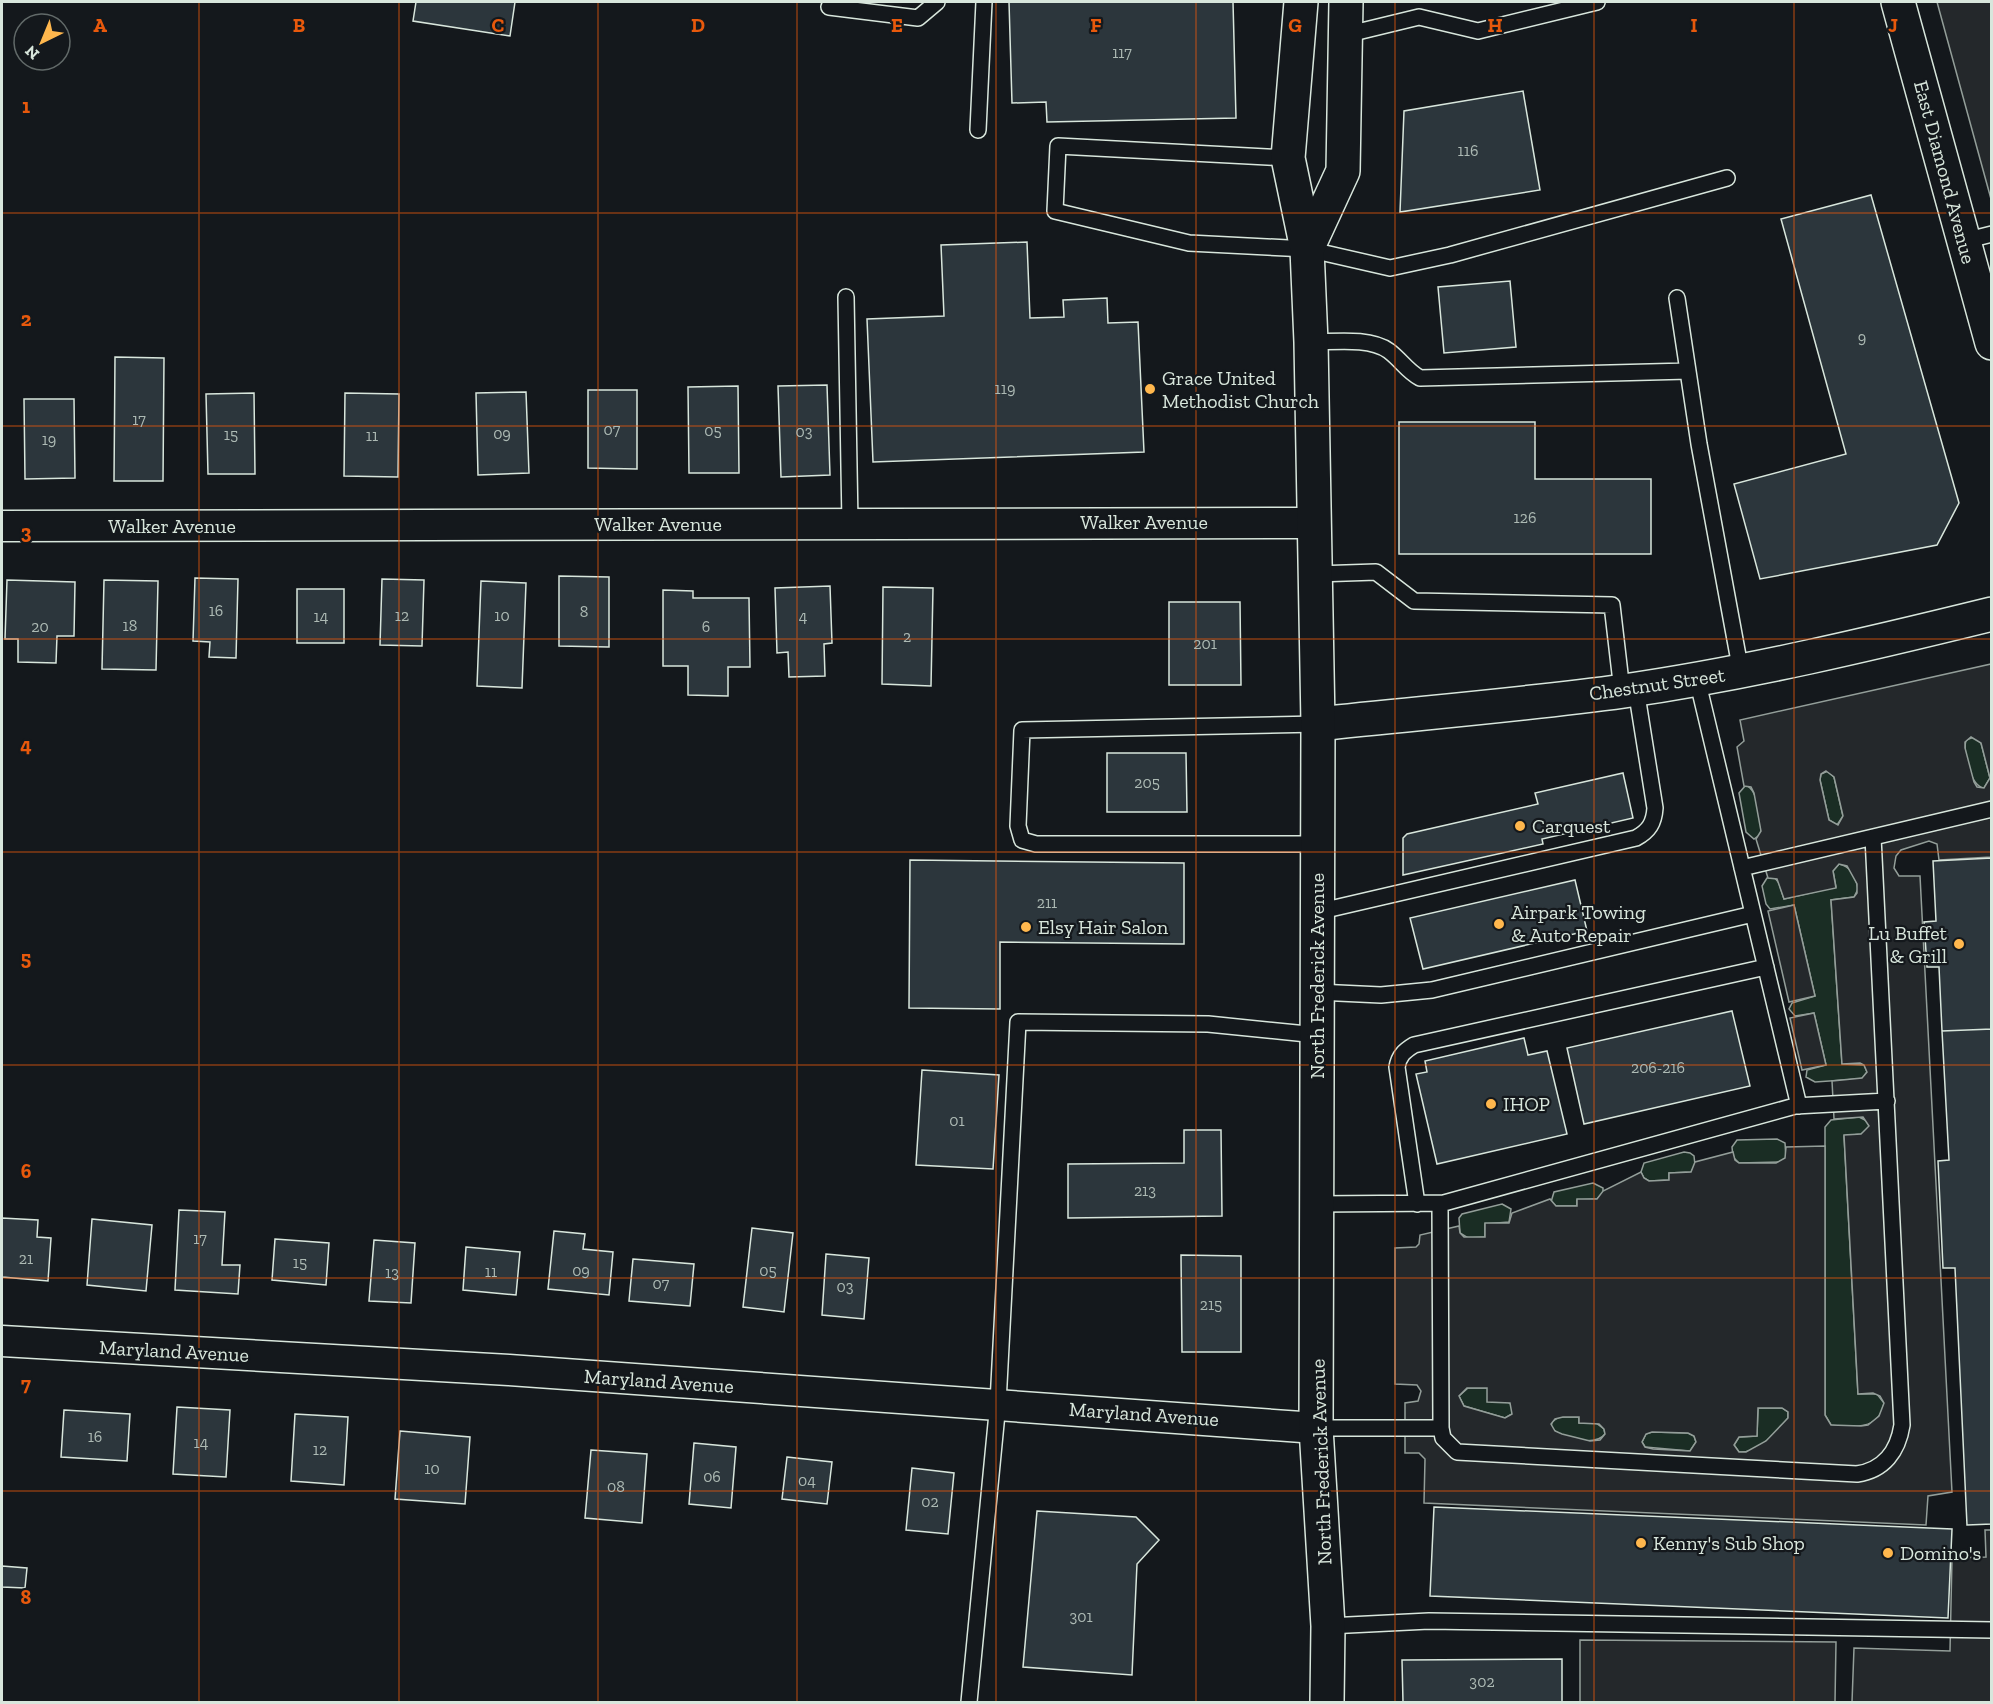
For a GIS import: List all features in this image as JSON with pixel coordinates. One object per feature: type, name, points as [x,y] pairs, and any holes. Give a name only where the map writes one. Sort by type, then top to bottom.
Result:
[{"type":"main road","name":"North Frederick Avenue","points":[[1301,2],[1288,158],[1307,249],[1311,342],[1317,724],[1316,1428],[1328,1626],[1328,1702]]},
{"type":"main road","name":"North Frederick Avenue","points":[[1307,249],[1342,171],[1346,2]]},
{"type":"main road","name":"East Diamond Avenue","points":[[1898,2],[1978,238],[1992,343]]},
{"type":"main road","name":"Chestnut Street","points":[[1317,724],[1629,690],[1741,672],[1814,657],[1992,614]]},
{"type":"street","name":"Walker Avenue","points":[[2,526],[1315,523]]},
{"type":"street","name":"Maryland Avenue","points":[[2,1341],[509,1370],[998,1403],[1316,1428]]},
{"type":"lane","points":[[829,7],[918,18],[937,2]]},
{"type":"lane","points":[[978,130],[984,2]]},
{"type":"lane","points":[[1345,35],[1419,17],[1478,31],[1597,2]]},
{"type":"lane","points":[[1288,158],[1059,146],[1055,211],[1189,243],[1307,249],[1390,268],[1450,255],[1727,178]]},
{"type":"lane","points":[[846,297],[850,523]]},
{"type":"lane","points":[[1677,298],[1741,672]]},
{"type":"lane","points":[[1311,342],[1376,344],[1388,350],[1408,372],[1420,378],[1688,371]]},
{"type":"lane","points":[[1316,574],[1376,572],[1414,601],[1612,605],[1655,808],[1655,818],[1644,834],[1625,841],[1317,912]]},
{"type":"lane","points":[[1697,679],[1799,1106]]},
{"type":"lane","points":[[1317,724],[1022,730],[1018,826],[1022,840],[1036,844],[1317,844]]},
{"type":"lane","points":[[1742,868],[1992,809]]},
{"type":"lane","points":[[1440,1204],[1441,1428],[1449,1447],[1467,1455],[1857,1474],[1880,1466],[1898,1444],[1902,1425],[1873,837]]},
{"type":"lane","points":[[1317,992],[1381,995],[1432,990],[1753,914]]},
{"type":"lane","points":[[1417,1204],[1397,1068],[1402,1054],[1407,1049],[1414,1045],[1766,967]]},
{"type":"lane","points":[[969,1702],[998,1403],[1018,1022],[1208,1024],[1317,1035]]},
{"type":"lane","points":[[1317,1204],[1440,1204],[1799,1106],[1887,1101]]},
{"type":"lane","points":[[1316,1428],[1441,1428]]},
{"type":"lane","points":[[1328,1626],[1429,1621],[1992,1630]]},
{"type":"green space","points":[[1974,737],[1981,743],[1990,778],[1984,788],[1979,786],[1971,775],[1967,760],[1966,740]]},
{"type":"green space","points":[[1828,771],[1834,777],[1843,816],[1837,825],[1829,820],[1820,780],[1821,774]]},
{"type":"green space","points":[[1746,785],[1754,793],[1760,814],[1761,834],[1754,839],[1746,832],[1739,793]]},
{"type":"green space","points":[[1839,864],[1847,867],[1852,873],[1858,889],[1854,897],[1831,900],[1842,1064],[1864,1065],[1867,1072],[1863,1078],[1858,1079],[1815,1082],[1806,1077],[1807,1070],[1826,1065],[1814,1013],[1795,1016],[1789,1009],[1792,1003],[1815,996],[1794,905],[1770,909],[1766,904],[1762,886],[1767,878],[1774,877],[1779,883],[1784,899],[1836,887],[1833,871]]},
{"type":"green space","points":[[1859,1117],[1869,1122],[1869,1130],[1861,1134],[1844,1136],[1858,1394],[1877,1394],[1884,1403],[1881,1412],[1871,1423],[1848,1427],[1831,1425],[1825,1415],[1825,1127],[1831,1120]]},
{"type":"green space","points":[[1777,1139],[1785,1143],[1786,1158],[1781,1162],[1739,1163],[1733,1157],[1732,1147],[1737,1140]]},
{"type":"green space","points":[[1684,1152],[1694,1156],[1695,1165],[1691,1172],[1669,1173],[1669,1180],[1649,1181],[1644,1178],[1641,1172],[1644,1163]]},
{"type":"green space","points":[[1593,1183],[1603,1188],[1603,1193],[1597,1199],[1577,1200],[1577,1206],[1556,1206],[1551,1202],[1554,1192]]},
{"type":"green space","points":[[1502,1204],[1511,1209],[1509,1222],[1485,1224],[1485,1237],[1468,1238],[1460,1233],[1459,1218],[1462,1214]]},
{"type":"green space","points":[[1468,1388],[1487,1388],[1512,1405],[1512,1414],[1505,1418],[1464,1406],[1459,1396]]},
{"type":"green space","points":[[1758,1408],[1782,1408],[1788,1412],[1788,1418],[1760,1446],[1746,1452],[1739,1452],[1734,1445],[1739,1437],[1757,1436]]},
{"type":"green space","points":[[1559,1417],[1579,1417],[1579,1423],[1596,1423],[1604,1429],[1605,1434],[1600,1438],[1586,1441],[1569,1438],[1551,1427],[1552,1422]]},
{"type":"green space","points":[[1652,1432],[1688,1433],[1694,1436],[1696,1442],[1690,1451],[1645,1447],[1642,1442],[1646,1434]]},
{"type":"shaded area","points":[[1937,2],[1991,2],[1991,199]]},
{"type":"shaded area","points":[[1991,664],[1991,857],[1939,860],[1937,844],[1929,841],[1901,850],[1896,856],[1894,868],[1899,876],[1920,876],[1952,1492],[1928,1496],[1926,1525],[1424,1503],[1425,1459],[1419,1453],[1405,1453],[1405,1403],[1418,1401],[1421,1391],[1417,1385],[1395,1384],[1395,1248],[1416,1247],[1419,1244],[1420,1235],[1459,1226],[1460,1233],[1464,1237],[1485,1237],[1485,1223],[1509,1223],[1512,1213],[1550,1199],[1556,1206],[1577,1206],[1577,1199],[1597,1199],[1603,1191],[1641,1172],[1649,1181],[1669,1180],[1669,1173],[1691,1172],[1695,1162],[1733,1152],[1735,1160],[1739,1163],[1776,1163],[1785,1158],[1786,1147],[1825,1146],[1825,1415],[1831,1425],[1861,1426],[1868,1425],[1879,1416],[1884,1403],[1880,1396],[1873,1393],[1858,1394],[1844,1135],[1861,1134],[1869,1126],[1863,1117],[1834,1119],[1832,1081],[1862,1078],[1867,1072],[1864,1065],[1860,1063],[1842,1064],[1831,900],[1854,897],[1857,893],[1857,884],[1847,866],[1839,864],[1833,871],[1836,888],[1784,899],[1777,879],[1768,878],[1756,839],[1761,831],[1754,793],[1751,787],[1744,786],[1737,747],[1744,741],[1740,720]],"holes":[[[1971,737],[1981,743],[1990,778],[1984,788],[1977,787],[1974,782],[1965,742]],[[1826,771],[1834,777],[1843,816],[1838,825],[1829,820],[1820,780],[1821,774]],[[1467,1388],[1487,1388],[1487,1402],[1510,1403],[1512,1414],[1505,1418],[1464,1406],[1459,1396]],[[1758,1408],[1782,1408],[1788,1412],[1788,1418],[1766,1441],[1746,1452],[1739,1452],[1734,1445],[1739,1437],[1757,1436]],[[1579,1417],[1579,1423],[1599,1424],[1605,1434],[1600,1440],[1590,1441],[1562,1434],[1555,1431],[1551,1424],[1555,1419]],[[1652,1432],[1688,1433],[1694,1436],[1696,1442],[1690,1451],[1653,1449],[1645,1447],[1642,1442],[1646,1434]]]},
{"type":"shaded area","points":[[1794,905],[1815,996],[1789,1002],[1768,911]]},
{"type":"shaded area","points":[[1814,1013],[1826,1065],[1802,1070],[1790,1018]]},
{"type":"shaded area","points":[[1985,1530],[1991,1530],[1991,1702],[1852,1702],[1854,1648],[1950,1651],[1952,1558],[1986,1557]]},
{"type":"shaded area","points":[[1580,1640],[1836,1642],[1835,1702],[1580,1702]]},
{"type":"building","points":[[416,2],[515,2],[510,36],[413,21]]},
{"type":"building","points":[[1009,2],[1233,2],[1236,118],[1047,122],[1046,102],[1012,103]]},
{"type":"building","points":[[1523,91],[1540,190],[1400,212],[1404,111]]},
{"type":"building","points":[[1871,195],[1959,503],[1937,545],[1760,579],[1734,484],[1846,454],[1781,219]]},
{"type":"building","points":[[1027,242],[1030,318],[1064,317],[1063,300],[1107,298],[1108,323],[1138,322],[1144,452],[873,462],[867,319],[944,316],[941,245]]},
{"type":"building","points":[[1510,281],[1516,347],[1444,353],[1438,287]]},
{"type":"building","points":[[115,357],[164,358],[163,481],[114,481]]},
{"type":"building","points":[[827,385],[830,475],[781,477],[778,386]]},
{"type":"building","points":[[738,386],[739,473],[689,473],[688,387]]},
{"type":"building","points":[[588,390],[637,390],[637,469],[588,468]]},
{"type":"building","points":[[526,392],[529,473],[478,475],[476,393]]},
{"type":"building","points":[[254,393],[255,474],[208,474],[206,394]]},
{"type":"building","points":[[345,393],[399,394],[398,477],[344,476]]},
{"type":"building","points":[[24,399],[74,399],[75,478],[25,479]]},
{"type":"building","points":[[1399,422],[1535,422],[1535,479],[1651,479],[1651,554],[1399,554]]},
{"type":"building","points":[[559,576],[609,577],[609,647],[559,646]]},
{"type":"building","points":[[195,578],[238,579],[236,658],[209,657],[210,642],[193,641]]},
{"type":"building","points":[[382,579],[424,580],[422,646],[380,645]]},
{"type":"building","points":[[7,580],[75,582],[74,636],[57,636],[56,663],[18,662],[18,639],[5,639]]},
{"type":"building","points":[[104,580],[158,581],[156,670],[102,669]]},
{"type":"building","points":[[481,581],[526,583],[522,688],[477,686]]},
{"type":"building","points":[[830,586],[832,643],[824,644],[825,676],[789,677],[788,652],[777,653],[775,588]]},
{"type":"building","points":[[883,587],[933,588],[931,686],[882,684]]},
{"type":"building","points":[[297,589],[344,589],[344,643],[297,643]]},
{"type":"building","points":[[663,590],[693,591],[693,598],[749,598],[750,667],[728,667],[728,696],[688,695],[688,666],[663,666]]},
{"type":"building","points":[[1169,602],[1240,602],[1241,685],[1169,685]]},
{"type":"building","points":[[1107,753],[1186,753],[1187,812],[1107,812]]},
{"type":"building","name":"Carquest","points":[[1623,773],[1633,818],[1542,839],[1543,844],[1403,875],[1403,838],[1407,834],[1538,804],[1535,793]]},
{"type":"building","name":"Lu Buffet & Grill","points":[[1992,858],[1992,1029],[1942,1031],[1939,967],[1927,967],[1924,922],[1936,921],[1933,861]]},
{"type":"building","points":[[910,860],[1184,863],[1184,944],[1000,942],[1000,1009],[909,1008]]},
{"type":"building","name":"Airpark Towing & Auto Repair","points":[[1575,880],[1587,931],[1423,969],[1410,918]]},
{"type":"building","points":[[1732,1011],[1750,1086],[1584,1124],[1567,1048]]},
{"type":"building","points":[[1992,1029],[1992,1524],[1967,1525],[1955,1268],[1943,1268],[1938,1161],[1949,1160],[1942,1031]]},
{"type":"building","name":"IHOP","points":[[1524,1038],[1528,1055],[1547,1051],[1567,1134],[1437,1164],[1416,1074],[1427,1072],[1425,1061]]},
{"type":"building","points":[[922,1070],[999,1075],[993,1169],[916,1165]]},
{"type":"building","points":[[1184,1130],[1221,1130],[1222,1216],[1068,1218],[1068,1164],[1184,1163]]},
{"type":"building","points":[[179,1210],[225,1212],[222,1265],[240,1265],[238,1294],[175,1290]]},
{"type":"building","points":[[2,1218],[38,1220],[37,1237],[51,1238],[48,1281],[2,1277]]},
{"type":"building","points":[[92,1219],[152,1225],[146,1291],[87,1285]]},
{"type":"building","points":[[752,1228],[793,1233],[784,1312],[743,1307]]},
{"type":"building","points":[[554,1231],[585,1234],[583,1249],[613,1252],[609,1295],[548,1289]]},
{"type":"building","points":[[275,1239],[329,1243],[326,1285],[272,1280]]},
{"type":"building","points":[[374,1240],[415,1243],[411,1303],[369,1301]]},
{"type":"building","points":[[466,1247],[520,1252],[516,1295],[463,1290]]},
{"type":"building","points":[[826,1254],[869,1258],[864,1319],[822,1315]]},
{"type":"building","points":[[1181,1255],[1241,1256],[1241,1352],[1182,1352]]},
{"type":"building","points":[[633,1259],[694,1264],[690,1306],[629,1301]]},
{"type":"building","points":[[177,1407],[230,1410],[226,1477],[173,1474]]},
{"type":"building","points":[[64,1410],[130,1414],[127,1461],[61,1457]]},
{"type":"building","points":[[295,1414],[348,1417],[344,1485],[291,1481]]},
{"type":"building","points":[[400,1431],[470,1437],[465,1504],[395,1499]]},
{"type":"building","points":[[694,1443],[736,1447],[731,1508],[689,1504]]},
{"type":"building","points":[[591,1450],[647,1454],[642,1523],[585,1518]]},
{"type":"building","points":[[787,1457],[832,1462],[827,1504],[782,1499]]},
{"type":"building","points":[[912,1468],[954,1473],[948,1534],[906,1530]]},
{"type":"building","points":[[1434,1507],[1952,1529],[1948,1618],[1430,1596]]},
{"type":"building","points":[[1037,1511],[1136,1517],[1159,1540],[1137,1564],[1132,1675],[1023,1667]]},
{"type":"building","points":[[2,1566],[27,1568],[25,1588],[2,1587]]},
{"type":"building","points":[[1562,1659],[1562,1702],[1403,1702],[1402,1660]]},
{"type":"place","name":"Grace United Methodist Church","points":[[1150,389]]},
{"type":"place","name":"Carquest","points":[[1520,826]]},
{"type":"place","name":"Airpark Towing & Auto Repair","points":[[1499,924]]},
{"type":"place","name":"Elsy Hair Salon","points":[[1026,927]]},
{"type":"place","name":"Lu Buffet & Grill","points":[[1959,944]]},
{"type":"place","name":"IHOP","points":[[1491,1104]]},
{"type":"place","name":"Kenny's Sub Shop","points":[[1641,1543]]},
{"type":"place","name":"Domino's","points":[[1888,1553]]}]
